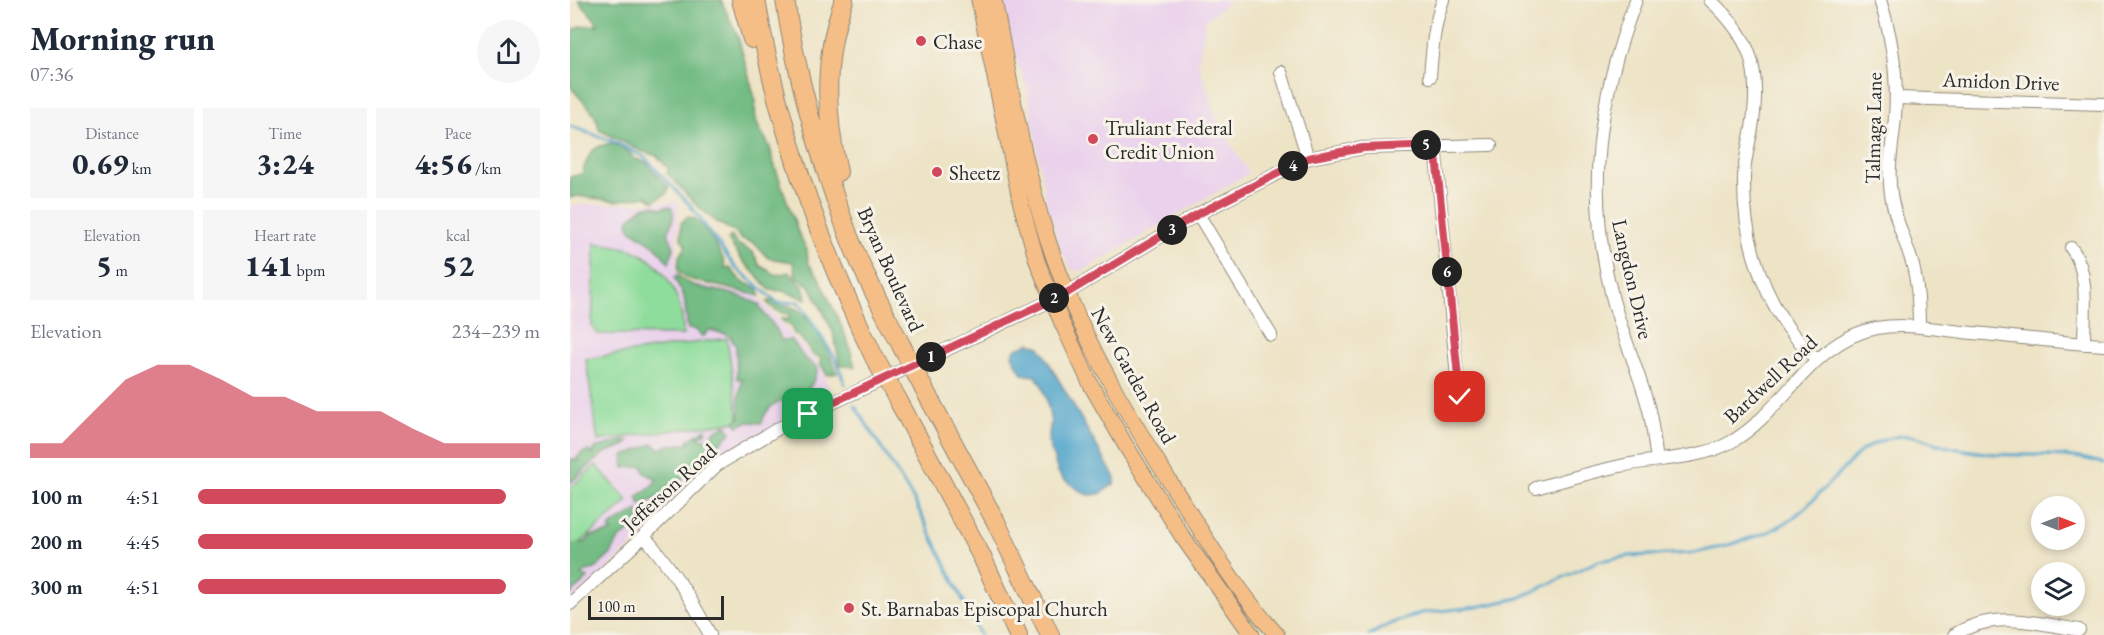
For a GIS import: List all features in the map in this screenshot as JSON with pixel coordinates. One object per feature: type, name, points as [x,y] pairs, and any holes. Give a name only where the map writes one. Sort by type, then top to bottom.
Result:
[{"type":"highway","points":[[741,0],[766,88],[826,252],[874,357],[982,557],[1018,635]]},
{"type":"highway","points":[[756,0],[765,57],[796,170]]},
{"type":"highway","name":"Bryan Boulevard","points":[[785,0],[792,42],[818,141],[849,236],[878,300],[996,522],[1050,635]]},
{"type":"highway","points":[[844,0],[833,38],[829,64],[827,89],[830,131],[840,180],[878,300]]},
{"type":"main road","name":"New Garden Road","points":[[979,0],[1021,204],[1037,261],[1052,299],[1092,385],[1136,462],[1182,536],[1252,635]]},
{"type":"main road","name":"New Garden Road","points":[[994,0],[1014,105],[1037,206],[1067,293],[1115,391],[1181,499],[1235,582],[1277,635]]},
{"type":"main road","points":[[1136,462],[1155,478],[1170,501],[1176,502],[1181,499]]},
{"type":"street","points":[[1430,77],[1438,12],[1443,0]]},
{"type":"street","name":"Langdon Drive","points":[[1636,0],[1614,62],[1605,102],[1600,140],[1598,213],[1612,297],[1649,412],[1657,459]]},
{"type":"street","points":[[1710,0],[1743,39],[1755,74],[1755,105],[1744,175],[1744,203],[1750,245],[1770,297],[1790,330],[1817,360]]},
{"type":"street","name":"Talmaga Lane","points":[[1880,0],[1888,27],[1894,63],[1896,98],[1889,174],[1890,193],[1917,285],[1919,327]]},
{"type":"street","points":[[1281,72],[1308,158]]},
{"type":"street","name":"Amidon Drive","points":[[1896,98],[2104,104]]},
{"type":"street","points":[[1435,145],[1460,397]]},
{"type":"street","name":"Jefferson Road","points":[[570,604],[645,536],[717,465],[753,442],[1067,293],[1198,214],[1308,158],[1363,148],[1491,145]]},
{"type":"street","points":[[1198,214],[1271,335]]},
{"type":"street","points":[[2071,248],[2083,270],[2084,344]]},
{"type":"street","name":"Bardwell Road","points":[[1536,488],[1619,466],[1713,450],[1731,442],[1748,430],[1817,360],[1846,339],[1876,328],[1919,327],[2104,345]]},
{"type":"street","points":[[645,536],[691,598],[710,635]]},
{"type":"street","points":[[1954,635],[1973,625],[1995,620],[2016,620],[2079,630]]},
{"type":"shaded area","points":[[1003,0],[1231,0],[1206,20],[1198,62],[1219,125],[1249,173],[1082,271],[1072,269],[1061,250],[1046,202],[1027,87],[1014,53]]},
{"type":"shaded area","points":[[679,202],[676,270],[680,277],[687,282],[757,296],[821,367],[834,402],[717,465],[570,604],[570,205]]},
{"type":"green space","points":[[578,0],[721,0],[738,37],[756,102],[756,120],[771,151],[798,232],[807,250],[808,263],[818,276],[841,325],[855,367],[840,365],[833,332],[810,286],[796,277],[793,262],[768,258],[754,243],[741,239],[735,232],[717,222],[697,206],[667,173],[669,169],[657,156],[641,151],[599,130],[592,112],[570,86],[570,32],[581,26],[598,25]]},
{"type":"green space","points":[[613,143],[629,152],[635,159],[645,162],[669,188],[666,194],[654,201],[647,196],[616,201],[577,196],[570,198],[570,177],[582,174],[589,156],[595,149]]},
{"type":"green space","points":[[653,205],[661,208],[670,206],[673,212],[668,233],[674,247],[669,263],[655,246],[630,229],[628,220],[643,207]]},
{"type":"green space","points":[[687,217],[695,219],[709,236],[719,250],[725,268],[730,268],[741,281],[758,289],[760,296],[689,279],[678,271],[679,256],[686,247],[681,238],[681,223]]},
{"type":"green space","points":[[731,236],[739,245],[753,252],[760,266],[777,275],[789,272],[803,287],[807,299],[783,291],[770,290],[743,261],[728,240]]},
{"type":"green space","points":[[595,243],[635,251],[657,266],[672,286],[677,298],[681,310],[683,335],[598,334],[592,327]]},
{"type":"green space","points":[[678,275],[698,287],[728,293],[759,304],[781,340],[792,340],[804,358],[818,368],[810,387],[771,407],[762,423],[747,422],[738,426],[734,422],[740,418],[739,395],[742,379],[737,379],[736,346],[729,335],[709,330],[703,337],[695,329],[688,329],[684,297],[674,277]]},
{"type":"green space","points":[[771,300],[780,306],[791,307],[809,319],[829,352],[837,373],[827,375],[820,363],[821,357],[814,356],[801,338],[794,334],[791,325],[781,319],[789,319],[790,314],[774,309],[767,302]]},
{"type":"green space","points":[[727,338],[739,421],[598,441],[586,359]]},
{"type":"green space","points":[[726,425],[731,433],[693,466],[683,479],[671,485],[666,491],[676,489],[667,495],[640,505],[637,497],[652,486],[657,479],[645,473],[642,466],[624,468],[623,456],[653,444],[661,449],[668,445],[690,444],[688,440],[706,429],[706,433],[698,437],[707,440],[715,431]]},
{"type":"green space","points":[[629,441],[626,445],[604,453],[570,483],[570,459],[579,461],[577,458],[579,455],[586,451],[590,451],[593,455],[595,448]]},
{"type":"green space","points":[[596,465],[628,501],[570,552],[570,488]]},
{"type":"green space","points":[[638,510],[638,521],[631,531],[619,539],[611,554],[595,569],[581,575],[588,578],[570,595],[570,545],[586,542],[591,536],[612,532],[609,528]]},
{"type":"water","points":[[1030,343],[1040,347],[1115,478],[1115,483],[1100,494],[1085,494],[1063,479],[1058,472],[1048,441],[1051,422],[1041,383],[1035,376],[1022,374],[1012,355],[1015,349]]},
{"type":"waterway","points":[[570,126],[617,143],[644,157],[690,205],[735,267],[778,303],[799,302],[835,358],[845,384]]},
{"type":"waterway","points":[[855,406],[914,500],[980,635]]},
{"type":"waterway","points":[[1369,635],[1390,624],[1421,613],[1477,607],[1519,598],[1598,561],[1630,556],[1694,553],[1726,546],[1766,533],[1789,521],[1806,507],[1860,452],[1891,438],[1912,436],[1972,451],[2075,457],[2104,464]]},
{"type":"place","name":"Chase","points":[[921,41]]},
{"type":"place","name":"Truliant Federal Credit Union","points":[[1093,139]]},
{"type":"place","name":"Sheetz","points":[[937,172]]},
{"type":"place","name":"St. Barnabas Episcopal Church","points":[[849,608]]},
{"type":"route","points":[[808,414],[1067,293],[1198,214],[1308,158],[1363,148],[1393,146],[1435,145],[1460,397]]}]
